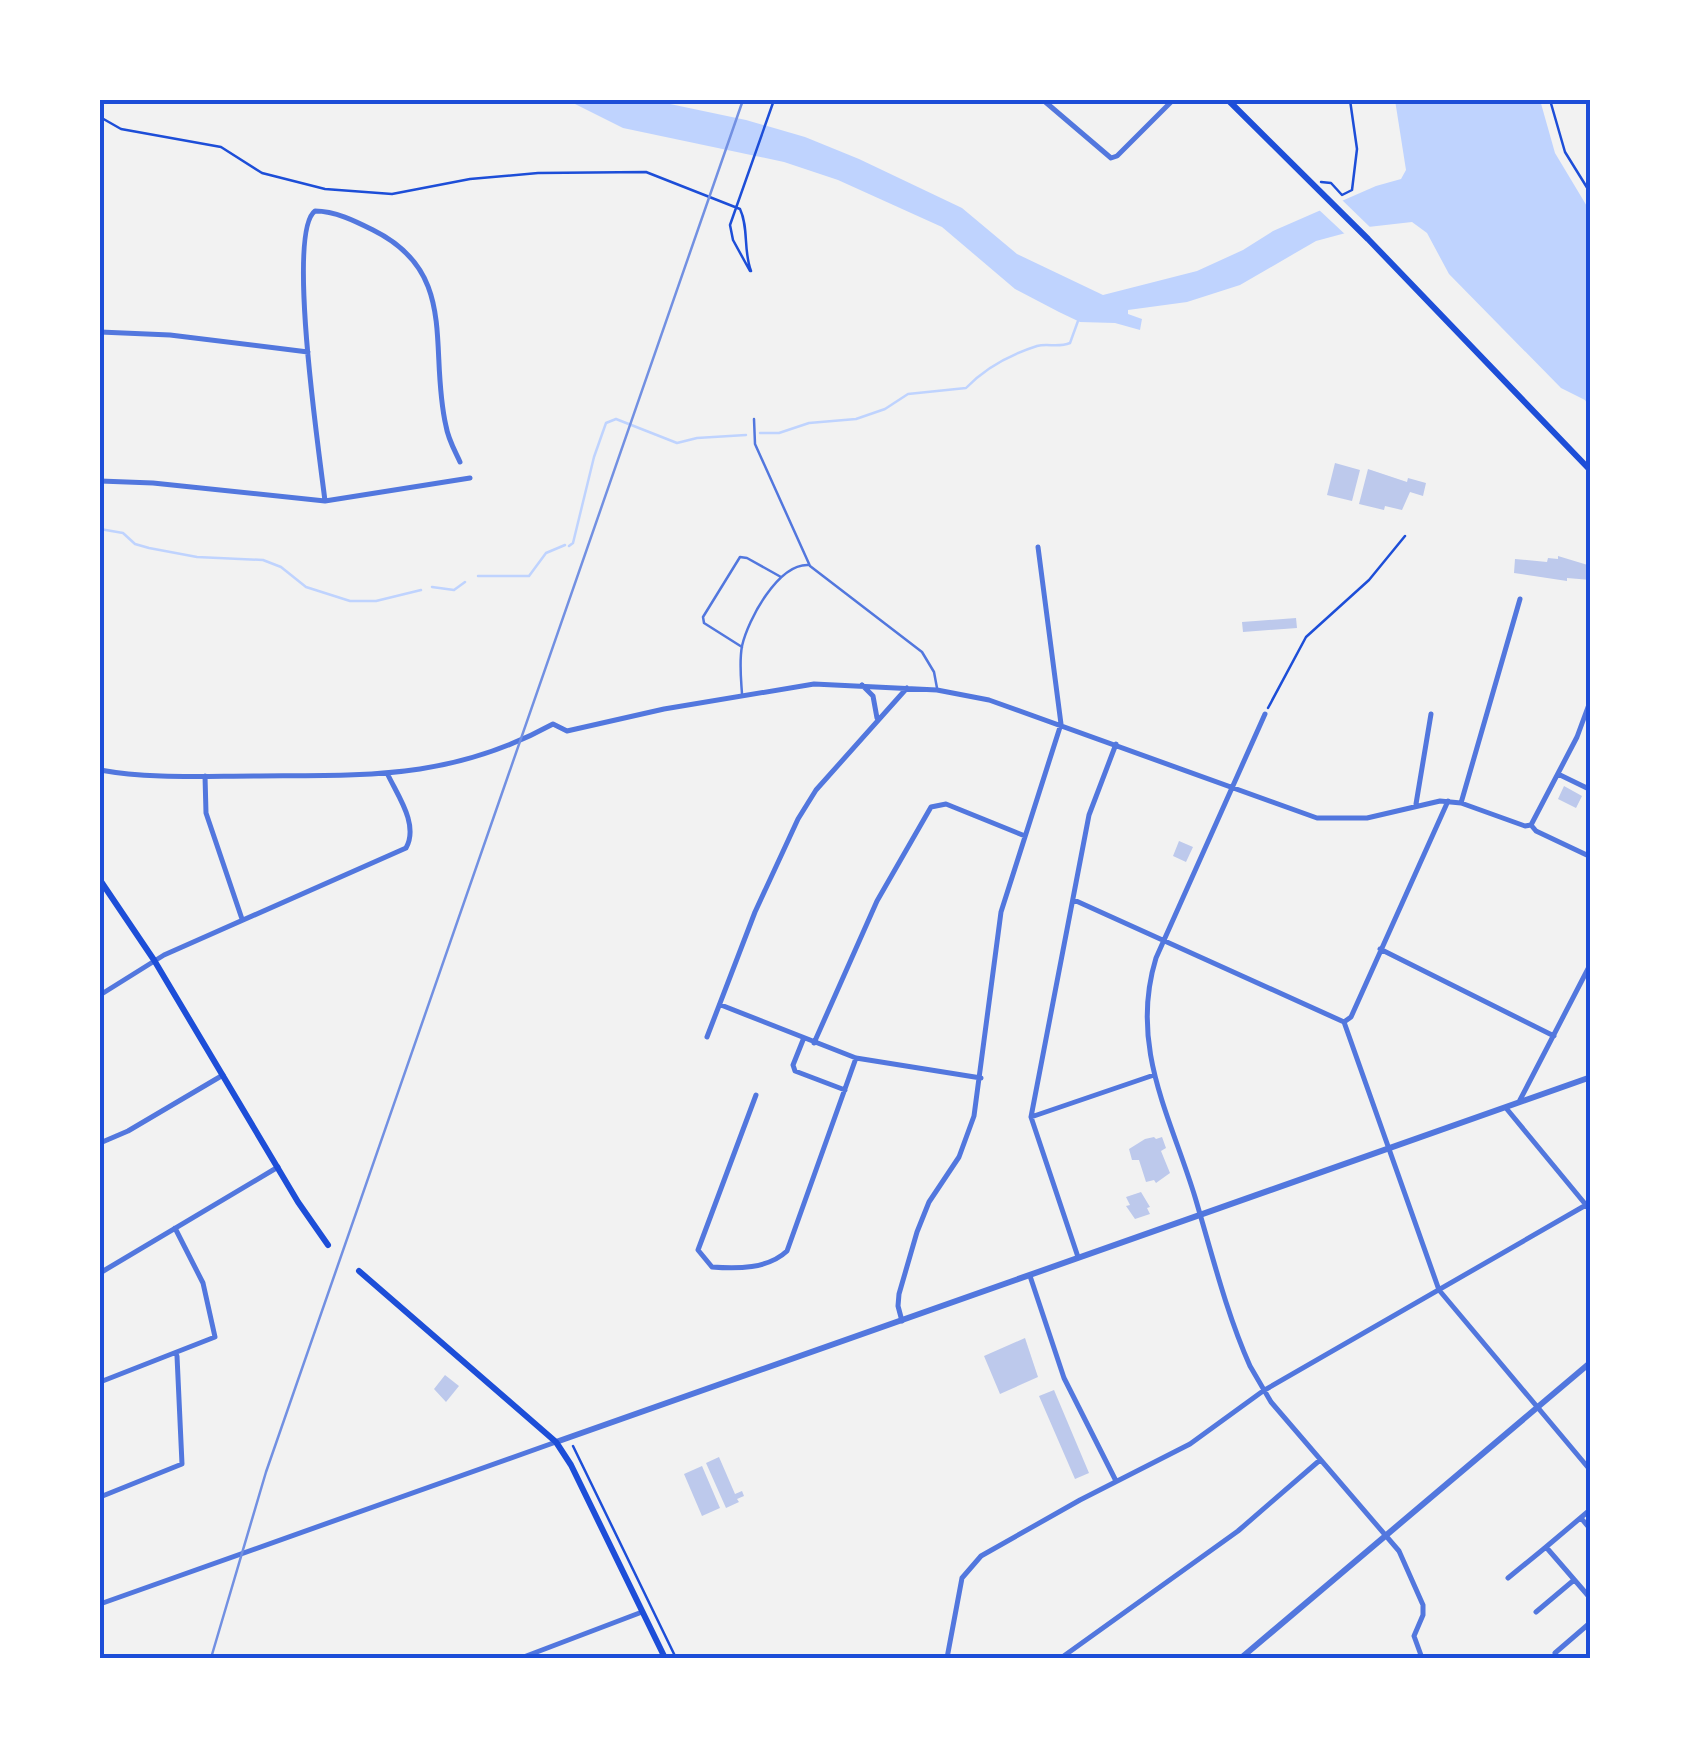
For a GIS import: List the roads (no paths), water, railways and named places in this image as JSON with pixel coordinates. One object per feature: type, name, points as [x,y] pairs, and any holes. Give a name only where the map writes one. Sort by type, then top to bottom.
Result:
[{"type":"main road","points":[[1228,100],[1591,471]]},
{"type":"main road","points":[[100,880],[154,960],[317,1232],[328,1244]]},
{"type":"main road","points":[[359,1271],[556,1442],[571,1465],[665,1658]]},
{"type":"street","points":[[1043,100],[1105,156],[1113,158],[1174,100]]},
{"type":"street","points":[[325,501],[308,352],[303,240],[308,216],[314,211],[352,220],[382,234],[407,251],[421,269],[435,310],[445,423],[460,462]]},
{"type":"street","points":[[100,332],[170,335],[308,352]]},
{"type":"street","points":[[100,481],[325,501],[470,478]]},
{"type":"street","points":[[902,1321],[899,1294],[917,1232],[929,1202],[964,1146],[974,1116],[996,937],[1061,724],[1038,547]]},
{"type":"street","points":[[1461,804],[1520,599]]},
{"type":"street","points":[[100,770],[205,776],[388,775],[466,762],[518,743],[553,724],[567,730],[742,694],[814,684],[859,684],[973,695],[1326,820],[1367,818],[1416,804],[1448,801],[1524,826],[1531,824],[1558,774],[1591,699]]},
{"type":"street","points":[[859,684],[873,696],[877,720]]},
{"type":"street","points":[[708,1037],[755,912],[798,818],[816,790],[907,688]]},
{"type":"street","points":[[1265,714],[1163,939],[1151,972],[1145,1010],[1146,1038],[1241,1345],[1262,1390],[1399,1550],[1422,1601],[1423,1615],[1414,1636],[1422,1658]]},
{"type":"street","points":[[1416,804],[1431,714]]},
{"type":"street","points":[[1078,1259],[1031,1117],[1089,815],[1116,744]]},
{"type":"street","points":[[1558,774],[1591,790]]},
{"type":"street","points":[[100,995],[154,960],[406,848],[410,826],[388,775]]},
{"type":"street","points":[[205,776],[206,813],[242,919]]},
{"type":"street","points":[[1344,1022],[1350,1017],[1448,801]]},
{"type":"street","points":[[814,1043],[877,901],[931,807],[946,804],[1024,836]]},
{"type":"street","points":[[1531,824],[1536,831],[1591,857]]},
{"type":"street","points":[[1074,900],[1344,1022],[1439,1290],[1591,1472]]},
{"type":"street","points":[[1380,949],[1554,1036]]},
{"type":"street","points":[[1518,1103],[1591,963]]},
{"type":"street","points":[[720,1005],[856,1058],[981,1078]]},
{"type":"street","points":[[804,1039],[795,1071],[845,1090]]},
{"type":"street","points":[[756,1096],[698,1250],[712,1266],[744,1268],[785,1254],[856,1058]]},
{"type":"street","points":[[1031,1117],[1154,1074]]},
{"type":"street","points":[[100,1143],[128,1131],[223,1075]]},
{"type":"street","points":[[100,1604],[1591,1078]]},
{"type":"street","points":[[947,1658],[962,1578],[972,1564],[992,1549],[1196,1440],[1262,1390],[1589,1208],[1506,1108]]},
{"type":"street","points":[[100,1273],[278,1167]]},
{"type":"street","points":[[100,1382],[212,1341],[216,1332],[198,1268],[176,1228]]},
{"type":"street","points":[[1030,1276],[1064,1378],[1116,1481]]},
{"type":"street","points":[[100,1497],[182,1464],[177,1355]]},
{"type":"street","points":[[1240,1658],[1591,1362]]},
{"type":"street","points":[[1061,1658],[1238,1532],[1320,1460]]},
{"type":"street","points":[[1508,1578],[1591,1509]]},
{"type":"street","points":[[1581,1518],[1591,1530]]},
{"type":"street","points":[[1546,1547],[1591,1599]]},
{"type":"street","points":[[1536,1612],[1574,1580]]},
{"type":"street","points":[[521,1658],[642,1612]]},
{"type":"street","points":[[1555,1653],[1591,1622]]},
{"type":"lane","points":[[754,419],[756,444],[810,566],[922,652],[934,672],[937,690]]},
{"type":"lane","points":[[742,647],[704,623],[703,616],[740,557],[781,577]]},
{"type":"lane","points":[[742,694],[742,647],[769,591],[795,567],[810,566]]},
{"type":"water","points":[[567,100],[651,100],[805,137],[962,208],[1017,254],[1103,295],[1197,271],[1273,231],[1401,179],[1406,170],[1395,100],[1540,100],[1555,153],[1591,213],[1591,410],[1585,400],[1561,388],[1449,274],[1427,233],[1412,222],[1368,227],[1316,241],[1240,285],[1187,302],[1128,310],[1128,314],[1142,319],[1140,330],[1115,323],[1080,322],[1015,289],[942,227],[838,180],[784,162],[623,128]]},
{"type":"waterway","points":[[760,433],[856,419],[885,409],[908,394],[966,388],[989,368],[1017,354],[1037,346],[1070,343],[1078,321]]},
{"type":"waterway","points":[[569,546],[606,423],[616,419],[677,443],[746,435]]},
{"type":"waterway","points":[[100,529],[123,533],[135,544],[149,548],[197,557],[263,560],[281,567],[306,587],[350,601],[376,601],[421,590]]},
{"type":"waterway","points":[[478,576],[529,576],[546,553],[565,545]]},
{"type":"waterway","points":[[432,587],[454,590],[465,582]]},
{"type":"railway","points":[[211,1658],[266,1472],[743,100]]}]
